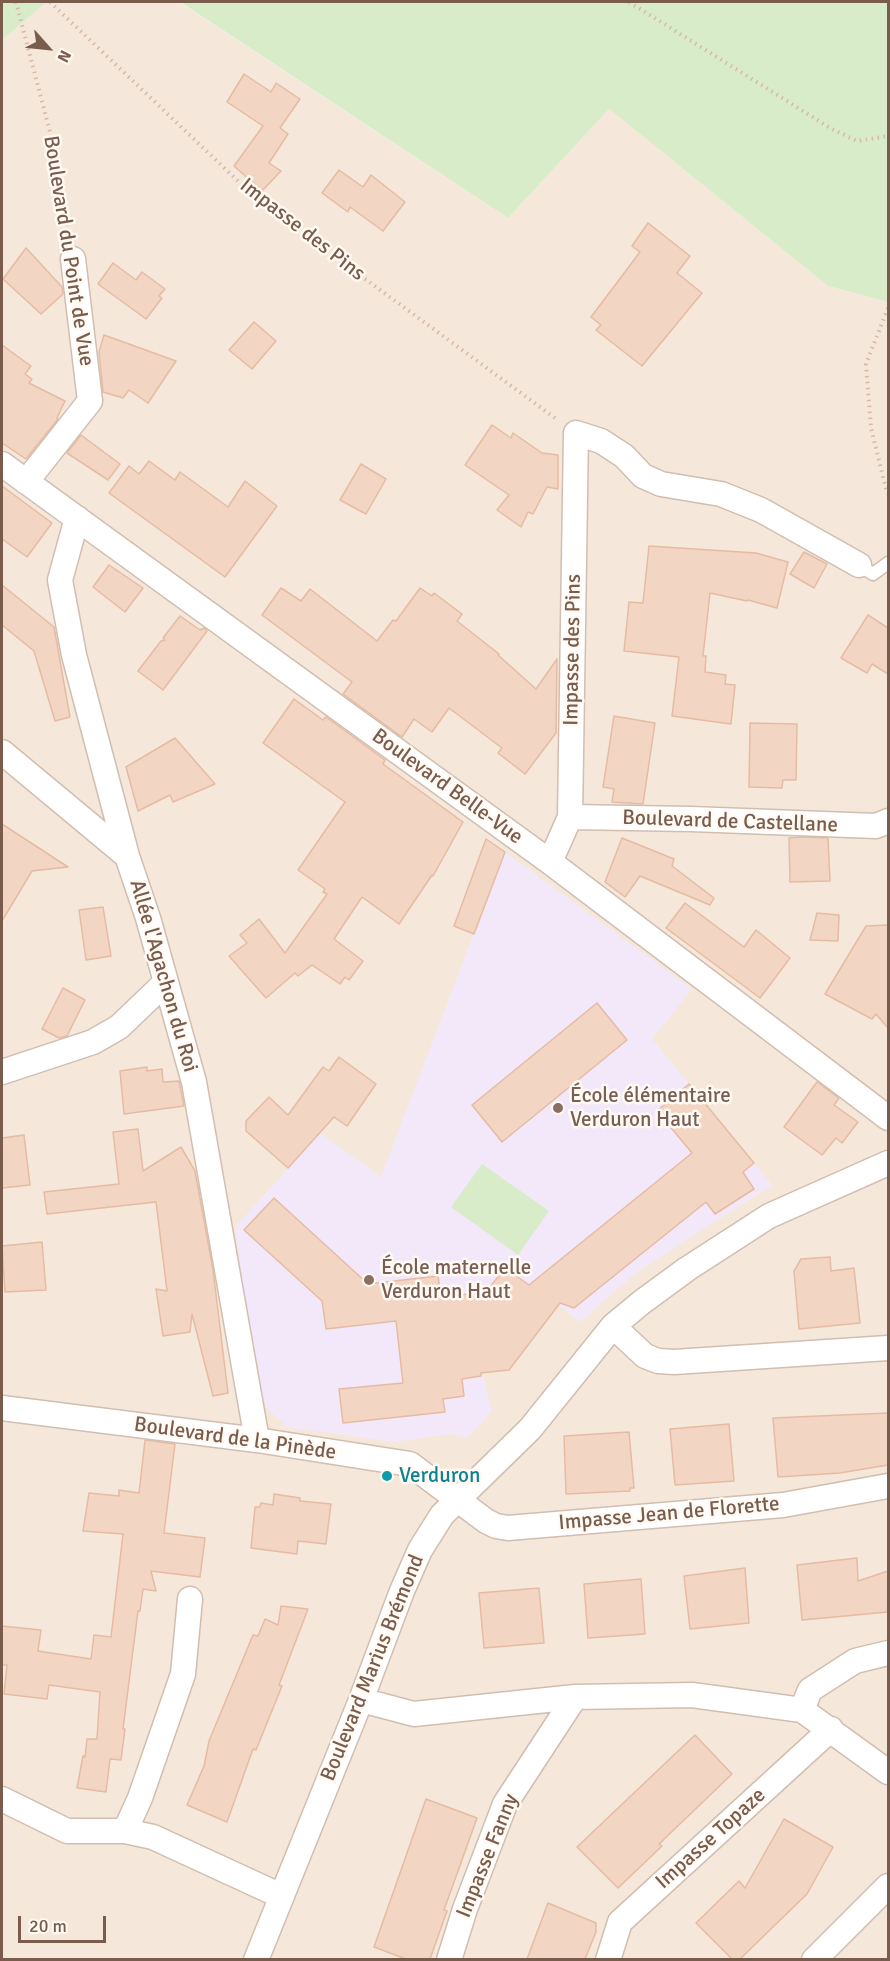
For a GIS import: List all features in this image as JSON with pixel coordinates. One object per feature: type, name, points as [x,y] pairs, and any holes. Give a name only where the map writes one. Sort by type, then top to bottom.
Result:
[{"type":"street","name":"Boulevard du Point de Vue","points":[[26,482],[90,401],[72,259]]},
{"type":"street","points":[[576,433],[601,441],[624,456],[643,476],[661,484],[721,494],[761,510],[859,565]]},
{"type":"street","name":"Impasse des Pins","points":[[550,862],[570,817],[576,433]]},
{"type":"street","name":"Boulevard Belle-Vue","points":[[2,464],[550,862],[888,1118]]},
{"type":"street","name":"Allée l'Agachon du Roi","points":[[77,518],[60,580],[74,655],[127,856],[194,1082],[257,1440]]},
{"type":"street","points":[[2,752],[127,856]]},
{"type":"street","name":"Boulevard de Castellane","points":[[570,817],[876,826],[888,821]]},
{"type":"street","points":[[2,1072],[93,1042],[119,1027],[165,983]]},
{"type":"street","name":"Boulevard Marius Brémond","points":[[256,1959],[361,1700],[402,1592],[420,1550],[442,1515],[530,1430],[613,1326],[687,1269],[769,1216],[888,1163]]},
{"type":"street","points":[[613,1326],[645,1356],[666,1362],[888,1348]]},
{"type":"street","name":"Boulevard de la Pinède","points":[[2,1408],[257,1440],[410,1464],[458,1500]]},
{"type":"street","name":"Impasse Jean de Florette","points":[[458,1500],[496,1526],[508,1528],[783,1505],[888,1486]]},
{"type":"street","points":[[125,1831],[140,1798],[183,1674],[190,1599]]},
{"type":"street","points":[[802,1710],[810,1690],[855,1661],[888,1653]]},
{"type":"street","points":[[361,1700],[414,1714],[575,1696],[692,1695],[802,1710],[888,1772]]},
{"type":"street","name":"Impasse Fanny","points":[[449,1959],[465,1909],[505,1804],[575,1696]]},
{"type":"street","name":"Impasse Topaze","points":[[608,1959],[620,1922],[831,1729]]},
{"type":"street","points":[[2,1799],[67,1831],[125,1831],[153,1837],[281,1896]]},
{"type":"street","points":[[814,1959],[888,1887]]},
{"type":"lane","points":[[859,565],[873,574],[888,563]]},
{"type":"path","name":"Boulevard du Point de Vue","points":[[16,2],[55,152],[72,259]]},
{"type":"path","name":"Impasse des Pins","points":[[50,2],[260,202],[576,433]]},
{"type":"path","points":[[629,2],[830,128],[857,141],[888,136]]},
{"type":"path","points":[[888,309],[866,364],[872,428],[888,494]]},
{"type":"shaded area","points":[[47,2],[179,2],[508,218],[609,109],[828,286],[888,302],[888,1959],[2,1959],[2,40]]},
{"type":"shaded area","name":"École élémentaire Verduron Haut","points":[[505,852],[692,989],[652,1039],[772,1185],[640,1270],[581,1322],[505,1267],[486,1292],[468,1294],[471,1329],[492,1411],[467,1438],[450,1434],[394,1442],[287,1427],[266,1407],[251,1354],[235,1227],[320,1133],[381,1177]]},
{"type":"green space","points":[[2,2],[47,2],[2,40]]},
{"type":"green space","points":[[180,2],[888,2],[888,302],[828,286],[609,109],[508,218]]},
{"type":"green space","points":[[482,1164],[549,1211],[518,1255],[451,1207]]},
{"type":"building","points":[[244,74],[271,92],[276,83],[300,99],[280,128],[288,134],[269,163],[281,171],[262,191],[234,166],[263,126],[227,102]]},
{"type":"building","points":[[339,170],[363,187],[371,175],[405,202],[383,231],[350,207],[348,212],[322,193]]},
{"type":"building","points":[[648,223],[690,256],[677,273],[702,293],[642,366],[596,330],[601,325],[591,317],[640,252],[632,246]]},
{"type":"building","points":[[26,248],[62,287],[63,294],[41,314],[3,279]]},
{"type":"building","points":[[113,263],[136,280],[142,272],[165,289],[159,296],[162,298],[146,319],[98,284]]},
{"type":"building","points":[[254,322],[276,341],[252,369],[229,350]]},
{"type":"building","points":[[104,335],[176,361],[148,403],[129,390],[123,398],[103,392],[99,352]]},
{"type":"building","points":[[2,345],[31,366],[25,374],[32,379],[29,383],[65,401],[58,419],[26,459],[2,443]]},
{"type":"building","points":[[492,425],[511,438],[513,433],[542,453],[558,455],[558,489],[547,487],[533,514],[528,512],[521,527],[497,510],[509,495],[465,465]]},
{"type":"building","points":[[81,435],[120,464],[108,480],[67,453]]},
{"type":"building","points":[[149,461],[175,480],[180,472],[228,507],[245,481],[277,506],[225,577],[109,493],[129,466],[139,474]]},
{"type":"building","points":[[361,464],[386,479],[366,514],[340,500]]},
{"type":"building","points":[[2,486],[52,523],[27,557],[2,539]]},
{"type":"building","points":[[649,546],[756,553],[788,562],[777,608],[710,593],[703,656],[706,656],[705,672],[726,675],[725,684],[735,685],[731,724],[672,716],[679,657],[624,651],[629,602],[643,603]]},
{"type":"building","points":[[804,552],[827,564],[814,588],[790,574]]},
{"type":"building","points":[[109,565],[143,588],[125,612],[93,587]]},
{"type":"building","points":[[2,585],[54,627],[70,717],[55,721],[34,651],[2,625]]},
{"type":"building","points":[[281,588],[301,601],[310,589],[377,641],[393,620],[396,621],[420,588],[432,596],[434,593],[462,614],[457,621],[499,654],[536,689],[557,659],[556,733],[525,774],[498,753],[502,748],[449,708],[432,732],[414,719],[402,737],[343,694],[352,682],[262,615]]},
{"type":"building","points":[[868,615],[888,628],[888,674],[872,664],[867,673],[841,658]]},
{"type":"building","points":[[180,616],[200,630],[204,628],[207,631],[163,690],[138,671],[161,641],[165,640],[163,638]]},
{"type":"building","points":[[294,699],[323,720],[326,717],[385,760],[383,764],[463,822],[433,876],[399,924],[362,897],[334,939],[363,961],[349,980],[345,977],[340,984],[312,965],[298,976],[295,973],[266,998],[229,956],[247,943],[240,935],[259,919],[285,953],[327,894],[323,892],[325,889],[298,870],[345,802],[263,743]]},
{"type":"building","points":[[614,716],[655,723],[643,804],[612,802],[614,789],[603,787]]},
{"type":"building","points":[[750,723],[797,724],[796,780],[783,780],[782,788],[749,787]]},
{"type":"building","points":[[175,738],[215,784],[173,802],[170,795],[138,811],[126,767]]},
{"type":"building","points":[[2,824],[68,867],[32,871],[2,921]]},
{"type":"building","points":[[622,838],[674,859],[672,866],[714,898],[710,905],[640,876],[625,897],[605,882]]},
{"type":"building","points":[[789,838],[828,838],[830,881],[790,882]]},
{"type":"building","points":[[486,839],[505,852],[474,934],[454,926]]},
{"type":"building","points":[[685,903],[744,947],[756,930],[790,958],[760,998],[666,928]]},
{"type":"building","points":[[103,907],[111,956],[86,960],[79,910]]},
{"type":"building","points":[[817,913],[839,915],[838,941],[810,940]]},
{"type":"building","points":[[888,925],[888,1028],[876,1014],[872,1019],[825,994],[866,926]]},
{"type":"building","points":[[63,988],[85,1000],[67,1036],[59,1038],[42,1029]]},
{"type":"building","points":[[597,1003],[627,1040],[502,1142],[472,1105]]},
{"type":"building","points":[[339,1057],[376,1084],[347,1126],[334,1117],[288,1168],[246,1131],[246,1121],[269,1097],[288,1115],[323,1067],[329,1071]]},
{"type":"building","points":[[147,1067],[147,1071],[162,1069],[163,1082],[179,1081],[184,1106],[124,1114],[120,1071]]},
{"type":"building","points":[[817,1082],[839,1098],[834,1105],[858,1122],[842,1143],[836,1138],[822,1155],[784,1127]]},
{"type":"building","points":[[689,1084],[754,1163],[743,1172],[754,1189],[715,1214],[706,1202],[574,1308],[560,1303],[509,1370],[481,1373],[481,1376],[462,1379],[464,1396],[443,1399],[445,1412],[343,1423],[339,1389],[403,1383],[396,1321],[326,1329],[322,1301],[244,1230],[274,1198],[368,1284],[438,1276],[441,1297],[486,1292],[505,1268],[529,1285],[692,1153],[657,1111]]},
{"type":"building","points":[[138,1129],[143,1171],[181,1147],[195,1171],[213,1270],[228,1393],[213,1396],[192,1314],[190,1332],[163,1336],[156,1289],[167,1291],[156,1202],[47,1214],[44,1192],[119,1184],[113,1132]]},
{"type":"building","points":[[24,1135],[30,1185],[2,1188],[2,1138]]},
{"type":"building","points":[[42,1242],[46,1290],[5,1292],[2,1246]]},
{"type":"building","points":[[830,1257],[831,1271],[854,1268],[860,1323],[799,1329],[794,1271],[801,1259]]},
{"type":"building","points":[[888,1413],[888,1465],[840,1473],[778,1477],[773,1418]]},
{"type":"building","points":[[729,1424],[734,1481],[675,1485],[670,1429]]},
{"type":"building","points":[[629,1432],[634,1488],[630,1488],[630,1491],[566,1494],[564,1436]]},
{"type":"building","points":[[145,1440],[175,1444],[164,1533],[205,1538],[200,1577],[151,1571],[156,1591],[143,1589],[140,1611],[138,1611],[121,1760],[110,1759],[106,1792],[77,1788],[87,1739],[97,1739],[100,1692],[49,1685],[47,1699],[4,1694],[7,1665],[2,1665],[2,1626],[41,1630],[38,1651],[91,1659],[94,1635],[111,1637],[123,1534],[83,1531],[89,1493],[119,1496],[119,1490],[139,1493]]},
{"type":"building","points":[[274,1494],[300,1498],[300,1501],[331,1504],[326,1544],[298,1541],[297,1554],[251,1548],[255,1507],[260,1507],[261,1503],[273,1505]]},
{"type":"building","points":[[857,1558],[858,1581],[888,1571],[888,1612],[802,1620],[797,1565]]},
{"type":"building","points":[[745,1568],[749,1623],[690,1629],[684,1576]]},
{"type":"building","points":[[641,1579],[645,1634],[588,1638],[584,1584]]},
{"type":"building","points":[[539,1588],[544,1643],[484,1648],[479,1593]]},
{"type":"building","points":[[281,1606],[308,1609],[279,1685],[282,1686],[256,1750],[253,1749],[227,1822],[187,1805],[204,1766],[209,1741],[253,1635],[258,1636],[265,1619],[278,1625]]},
{"type":"building","points":[[695,1735],[732,1774],[659,1844],[662,1846],[618,1888],[577,1847]]},
{"type":"building","points":[[426,1799],[477,1818],[444,1910],[447,1911],[430,1959],[406,1959],[374,1947]]},
{"type":"building","points":[[784,1819],[833,1847],[807,1894],[740,1959],[732,1959],[696,1923],[739,1881],[745,1888]]},
{"type":"building","points":[[548,1903],[596,1923],[596,1932],[585,1959],[527,1959]]},
{"type":"place","name":"École élémentaire Verduron Haut","points":[[558,1108]]},
{"type":"place","name":"École maternelle Verduron Haut","points":[[369,1280]]},
{"type":"place","name":"Verduron","points":[[387,1476]]}]
